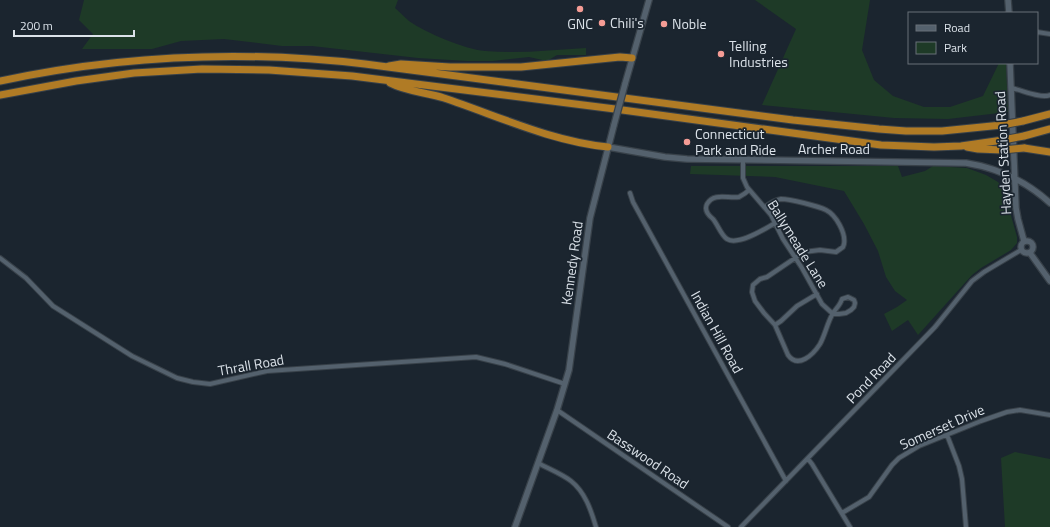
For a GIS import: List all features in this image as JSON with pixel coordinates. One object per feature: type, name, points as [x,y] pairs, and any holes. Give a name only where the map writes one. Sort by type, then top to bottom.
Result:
[{"type":"highway","points":[[0,81],[90,65],[188,56],[236,55],[326,60],[793,120],[887,130],[942,131],[1002,125],[1050,114]]},
{"type":"highway","points":[[386,67],[401,64],[450,67],[516,67],[620,57],[632,58]]},
{"type":"highway","points":[[0,95],[61,83],[134,73],[248,69],[290,71],[385,80],[881,145],[961,146],[1024,136],[1050,129]]},
{"type":"highway","points":[[385,80],[402,89],[447,99],[547,135],[608,147]]},
{"type":"highway","points":[[961,146],[978,149],[1003,150],[1024,148],[1050,152]]},
{"type":"street","name":"Kennedy Road","points":[[515,527],[565,384],[572,352],[590,218],[648,0]]},
{"type":"street","points":[[1008,0],[1009,12]]},
{"type":"street","points":[[1038,32],[1050,34]]},
{"type":"street","name":"Hayden Station Road","points":[[1010,64],[1017,214],[1024,241]]},
{"type":"street","points":[[1012,88],[1038,95],[1050,95]]},
{"type":"street","name":"Archer Road","points":[[608,147],[676,158],[959,163],[986,167],[1016,178],[1033,189],[1050,203]]},
{"type":"street","name":"Ballymeade Lane","points":[[743,160],[743,178],[749,190],[765,207],[822,304],[833,314],[846,313],[851,310],[855,303],[854,300],[851,297],[845,297],[842,299],[839,308],[833,314]]},
{"type":"street","points":[[749,190],[739,197],[714,198],[708,203],[706,212],[726,238],[734,241],[748,237],[775,223]]},
{"type":"street","name":"Indian Hill Road","points":[[630,193],[633,202],[786,481]]},
{"type":"street","points":[[765,207],[780,199],[791,200],[825,210],[830,213],[844,234],[845,240],[843,247],[840,250],[836,252],[813,250],[800,254],[753,286],[752,292],[755,301],[775,325],[791,359],[799,362],[810,356],[820,344],[833,314]]},
{"type":"street","points":[[1024,241],[1029,241],[1033,244],[1033,249],[1030,253],[1025,254],[1021,250],[1020,246],[1024,241]]},
{"type":"street","name":"Pond Road","points":[[741,527],[935,327],[972,281],[1021,250]]},
{"type":"street","points":[[1030,253],[1050,281]]},
{"type":"street","name":"Thrall Road","points":[[0,258],[26,278],[52,306],[132,356],[156,369],[177,378],[193,382],[210,384],[267,371],[476,358],[505,364],[565,384]]},
{"type":"street","points":[[775,325],[796,306],[817,294]]},
{"type":"street","name":"Basswood Road","points":[[557,410],[728,527]]},
{"type":"street","name":"Somerset Drive","points":[[842,512],[869,497],[892,465],[899,458],[919,446],[1007,412],[1020,410],[1050,416]]},
{"type":"street","points":[[947,435],[960,466],[966,527]]},
{"type":"street","points":[[808,459],[850,527]]},
{"type":"street","points":[[538,463],[570,480],[578,488],[587,503],[596,527]]},
{"type":"green space","points":[[84,0],[398,0],[395,8],[416,26],[456,44],[476,50],[510,52],[586,48],[586,55],[557,55],[547,61],[529,57],[493,61],[467,61],[418,58],[312,46],[282,46],[224,39],[181,41],[152,49],[82,49],[93,34],[79,20]]},
{"type":"green space","points":[[755,0],[870,0],[862,50],[874,80],[893,96],[924,107],[950,107],[983,96],[999,64],[1006,64],[1008,112],[948,119],[894,118],[762,105],[796,29]]},
{"type":"green space","points":[[691,166],[898,166],[902,177],[925,171],[933,166],[967,168],[986,175],[998,182],[1005,192],[1017,237],[1017,243],[1011,250],[972,275],[918,335],[908,320],[892,331],[884,314],[907,300],[895,291],[886,277],[878,251],[844,191],[775,177],[690,174]]},
{"type":"green space","points":[[1015,452],[1050,459],[1050,527],[1005,527],[1001,458]]},
{"type":"place","name":"GNC","points":[[580,9]]},
{"type":"place","name":"Chili's","points":[[602,23]]},
{"type":"place","name":"Noble","points":[[664,24]]},
{"type":"place","name":"Telling Industries","points":[[721,54]]},
{"type":"place","name":"Connecticut Park and Ride","points":[[687,142]]}]
